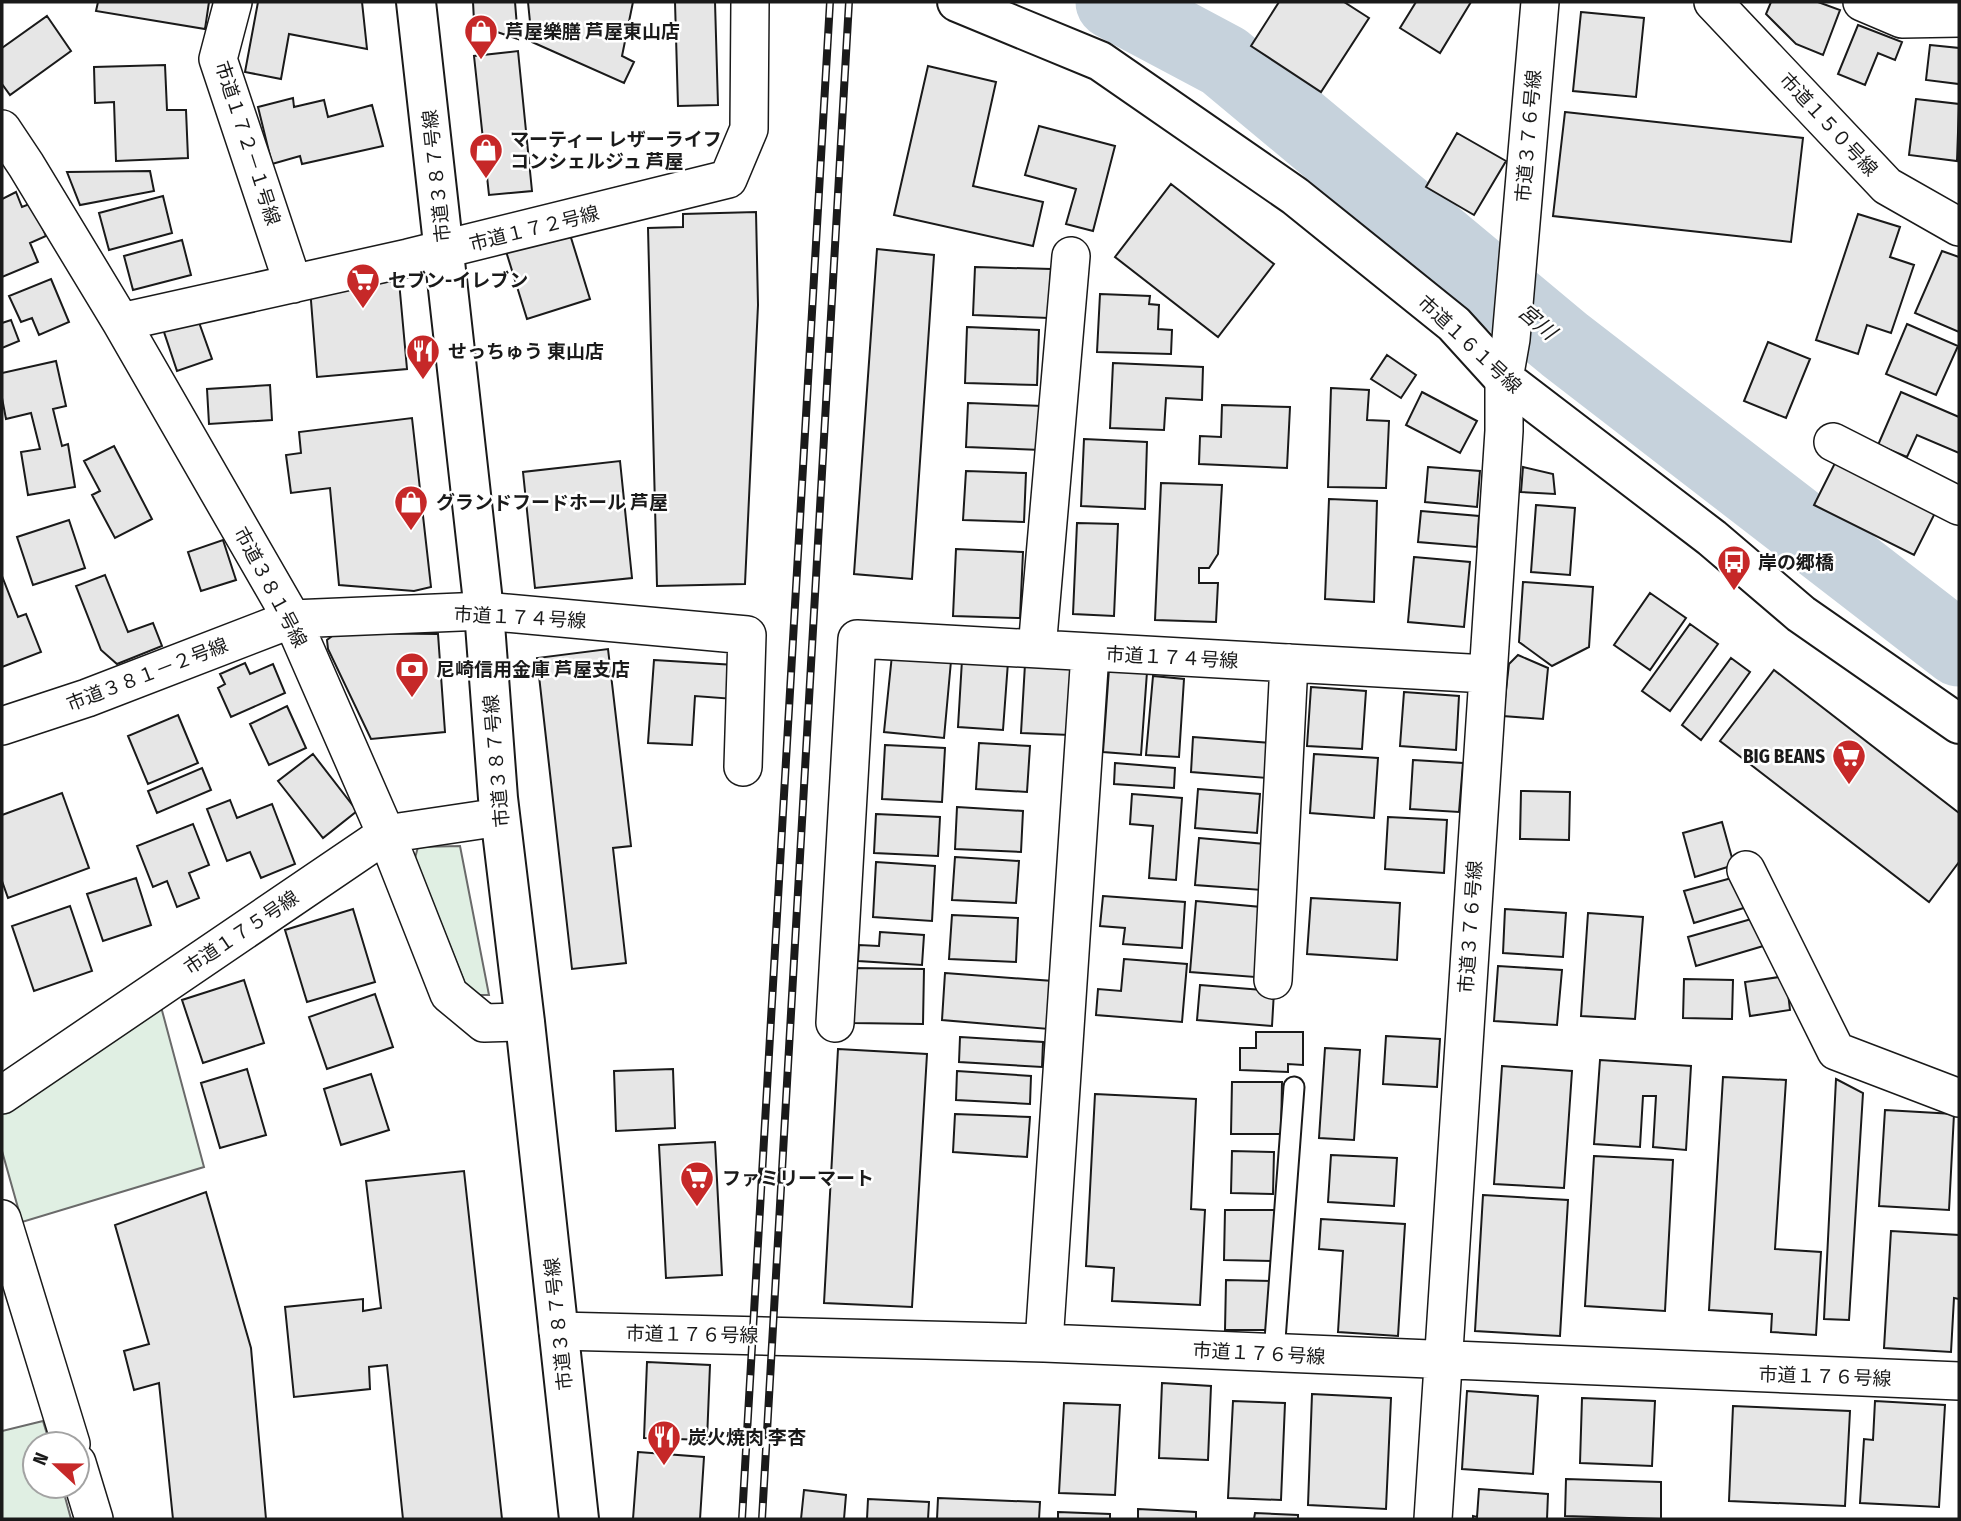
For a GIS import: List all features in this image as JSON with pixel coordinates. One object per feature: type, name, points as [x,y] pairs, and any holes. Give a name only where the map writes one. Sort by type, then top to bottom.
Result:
[{"type":"street","name":"市道１７２－１号線","points":[[233,2],[218,59],[293,284]]},
{"type":"street","name":"市道３８７号線","points":[[416,2],[484,611],[500,817],[579,1519]]},
{"type":"street","name":"市道１７２号線","points":[[121,322],[444,249],[728,179],[749,129],[750,2]]},
{"type":"street","name":"市道１６１号線","points":[[957,2],[1100,61],[1295,196],[1454,324],[1504,379],[1712,538],[1801,614],[1959,724]]},
{"type":"street","name":"市道３７６号線","points":[[1433,1519],[1504,431],[1504,379],[1511,335],[1540,2]]},
{"type":"street","name":"市道１５０号線","points":[[1713,2],[1887,186],[1959,227]]},
{"type":"street","points":[[1863,2],[1902,19],[1959,18]]},
{"type":"street","name":"市道３８１号線","points":[[2,129],[14,171],[121,322],[292,619],[386,834],[449,994],[484,1023],[525,1022]]},
{"type":"street","points":[[1037,649],[1071,256]]},
{"type":"street","points":[[1833,442],[1959,506]]},
{"type":"street","name":"市道１７４号線","points":[[292,619],[484,611],[747,635],[743,767]]},
{"type":"street","name":"市道３８１－２号線","points":[[2,726],[88,698],[292,619]]},
{"type":"street","name":"市道１７４号線","points":[[835,1023],[857,639],[1487,674]]},
{"type":"street","points":[[1044,1343],[1090,653]]},
{"type":"street","points":[[1273,980],[1289,663]]},
{"type":"street","name":"市道１７５号線","points":[[2,1095],[386,834],[500,817]]},
{"type":"street","points":[[1746,870],[1836,1051],[1959,1098]]},
{"type":"street","points":[[2,1219],[67,1430]]},
{"type":"street","name":"市道１７６号線","points":[[558,1331],[1044,1343],[1959,1381]]},
{"type":"street","points":[[88,1500],[94,1519]]},
{"type":"lane","points":[[1274,1353],[1294,1087]]},
{"type":"green space","points":[[460,846],[489,995],[476,995],[468,991],[415,858],[418,847]]},
{"type":"green space","points":[[160,1003],[204,1167],[22,1222],[2,1151],[2,1114]]},
{"type":"green space","points":[[43,1421],[46,1430],[21,1430],[21,1500],[66,1500],[71,1519],[2,1519],[2,1431]]},
{"type":"building","points":[[98,2],[209,2],[205,29],[96,11]]},
{"type":"building","points":[[258,2],[362,2],[367,49],[289,34],[281,79],[245,72]]},
{"type":"building","points":[[473,2],[515,2],[518,39],[494,31],[492,20],[474,21]]},
{"type":"building","points":[[528,2],[633,2],[622,56],[634,62],[624,83],[532,42]]},
{"type":"building","points":[[675,2],[715,2],[718,105],[678,106]]},
{"type":"building","points":[[1279,2],[1344,2],[1369,18],[1321,92],[1251,46]]},
{"type":"building","points":[[1416,2],[1471,2],[1440,53],[1400,28]]},
{"type":"building","points":[[1771,2],[1818,2],[1840,10],[1823,55],[1796,44],[1766,14]]},
{"type":"building","points":[[1581,12],[1644,18],[1636,97],[1573,91]]},
{"type":"building","points":[[47,16],[71,51],[10,95],[2,84],[2,48]]},
{"type":"building","points":[[1858,25],[1902,42],[1895,60],[1878,53],[1865,85],[1838,74]]},
{"type":"building","points":[[1930,45],[1959,48],[1959,84],[1926,80]]},
{"type":"building","points":[[518,51],[532,191],[489,195],[474,56]]},
{"type":"building","points":[[165,65],[167,110],[186,110],[188,158],[116,161],[114,102],[95,103],[94,67]]},
{"type":"building","points":[[928,66],[996,82],[973,186],[1043,202],[1033,246],[894,215]]},
{"type":"building","points":[[293,98],[294,107],[324,100],[328,117],[372,105],[383,146],[302,164],[300,156],[272,164],[258,107]]},
{"type":"building","points":[[1916,99],[1959,104],[1957,161],[1909,155]]},
{"type":"building","points":[[1565,112],[1803,138],[1791,242],[1553,216]]},
{"type":"building","points":[[1039,126],[1115,146],[1093,231],[1066,224],[1076,189],[1025,175]]},
{"type":"building","points":[[1457,133],[1506,161],[1474,215],[1426,187]]},
{"type":"building","points":[[150,171],[154,191],[80,205],[67,172]]},
{"type":"building","points":[[1171,184],[1274,264],[1218,337],[1115,257]]},
{"type":"building","points":[[16,192],[22,207],[32,203],[46,236],[30,243],[38,262],[2,277],[2,199]]},
{"type":"building","points":[[163,196],[172,233],[109,250],[99,213]]},
{"type":"building","points":[[756,212],[758,305],[745,584],[657,586],[648,228],[683,227],[683,214]]},
{"type":"building","points":[[1858,214],[1900,227],[1890,257],[1914,265],[1891,333],[1867,325],[1858,354],[1816,340]]},
{"type":"building","points":[[568,228],[590,299],[527,319],[505,248]]},
{"type":"building","points":[[182,240],[191,275],[133,290],[124,256]]},
{"type":"building","points":[[877,249],[934,255],[912,579],[854,574]]},
{"type":"building","points":[[1942,251],[1959,257],[1959,332],[1915,313]]},
{"type":"building","points":[[975,267],[1051,269],[1049,318],[973,315]]},
{"type":"building","points":[[51,279],[69,322],[39,335],[32,318],[21,322],[9,296]]},
{"type":"building","points":[[399,281],[407,369],[317,377],[310,288]]},
{"type":"building","points":[[1100,294],[1150,296],[1149,304],[1159,305],[1158,329],[1172,330],[1171,354],[1097,352]]},
{"type":"building","points":[[196,314],[212,359],[177,371],[162,326]]},
{"type":"building","points":[[11,320],[19,341],[2,348],[2,323]]},
{"type":"building","points":[[1907,324],[1958,346],[1936,395],[1886,374]]},
{"type":"building","points":[[967,327],[1039,330],[1037,385],[965,383]]},
{"type":"building","points":[[1768,342],[1810,359],[1786,418],[1744,401]]},
{"type":"building","points":[[1387,355],[1416,375],[1401,398],[1371,379]]},
{"type":"building","points":[[56,361],[66,406],[53,409],[62,446],[68,444],[75,487],[28,495],[21,452],[40,449],[31,413],[6,419],[2,398],[2,373]]},
{"type":"building","points":[[1113,363],[1203,367],[1202,400],[1166,398],[1164,430],[1110,428]]},
{"type":"building","points":[[270,385],[272,420],[209,424],[207,389]]},
{"type":"building","points":[[1331,388],[1369,390],[1367,420],[1389,421],[1386,488],[1328,487]]},
{"type":"building","points":[[1422,392],[1477,421],[1460,453],[1406,425]]},
{"type":"building","points":[[1901,392],[1959,417],[1959,453],[1917,435],[1907,457],[1878,445]]},
{"type":"building","points":[[968,403],[1043,406],[1041,450],[966,447]]},
{"type":"building","points":[[1222,405],[1290,407],[1287,468],[1199,464],[1200,436],[1221,437]]},
{"type":"building","points":[[412,418],[431,587],[414,591],[339,585],[330,488],[291,493],[286,455],[301,453],[299,432]]},
{"type":"building","points":[[1084,439],[1147,442],[1145,509],[1081,506]]},
{"type":"building","points":[[114,446],[152,519],[115,538],[92,495],[100,491],[84,461]]},
{"type":"building","points":[[620,461],[632,578],[535,588],[523,472]]},
{"type":"building","points":[[1836,461],[1936,511],[1914,555],[1814,505]]},
{"type":"building","points":[[1428,467],[1480,471],[1477,507],[1425,502]]},
{"type":"building","points":[[1523,467],[1553,474],[1555,494],[1521,492]]},
{"type":"building","points":[[966,471],[1026,473],[1024,522],[963,520]]},
{"type":"building","points":[[1161,483],[1222,485],[1218,554],[1209,568],[1199,568],[1199,583],[1218,583],[1216,622],[1155,620]]},
{"type":"building","points":[[1329,499],[1377,501],[1374,602],[1325,599]]},
{"type":"building","points":[[1536,505],[1575,508],[1570,575],[1531,572]]},
{"type":"building","points":[[1421,511],[1479,516],[1477,547],[1418,542]]},
{"type":"building","points":[[69,520],[85,568],[33,585],[17,537]]},
{"type":"building","points":[[1077,523],[1118,524],[1114,616],[1073,614]]},
{"type":"building","points":[[223,540],[236,580],[201,591],[188,552]]},
{"type":"building","points":[[956,549],[1023,552],[1020,618],[953,616]]},
{"type":"building","points":[[1414,557],[1470,562],[1464,627],[1408,622]]},
{"type":"building","points":[[105,575],[128,632],[153,623],[162,646],[117,664],[101,650],[76,586]]},
{"type":"building","points":[[2,576],[18,617],[26,614],[41,652],[2,667]]},
{"type":"building","points":[[1523,582],[1593,587],[1589,647],[1552,666],[1519,642]]},
{"type":"building","points":[[1650,593],[1686,618],[1650,670],[1614,645]]},
{"type":"building","points":[[1690,624],[1718,644],[1670,711],[1642,691]]},
{"type":"building","points":[[336,633],[438,634],[445,732],[371,739],[328,649],[327,640]]},
{"type":"building","points":[[608,649],[631,846],[613,848],[626,963],[572,969],[537,658]]},
{"type":"building","points":[[892,655],[951,661],[944,738],[884,732]]},
{"type":"building","points":[[1518,655],[1548,668],[1543,719],[1503,716],[1509,664]]},
{"type":"building","points":[[1731,658],[1750,672],[1701,740],[1682,725]]},
{"type":"building","points":[[654,660],[735,665],[734,699],[695,696],[692,745],[648,743]]},
{"type":"building","points":[[962,660],[1008,662],[1003,730],[958,727]]},
{"type":"building","points":[[245,663],[250,674],[273,664],[285,693],[231,717],[218,688],[225,684],[220,674]]},
{"type":"building","points":[[1025,664],[1074,666],[1070,735],[1021,733]]},
{"type":"building","points":[[1109,669],[1147,672],[1141,755],[1103,752]]},
{"type":"building","points":[[1774,670],[1959,813],[1959,862],[1929,902],[1720,741]]},
{"type":"building","points":[[1153,676],[1184,679],[1179,757],[1146,755]]},
{"type":"building","points":[[1311,687],[1366,691],[1362,749],[1307,746]]},
{"type":"building","points":[[1404,692],[1459,696],[1456,750],[1400,746]]},
{"type":"building","points":[[287,706],[306,748],[269,765],[250,724]]},
{"type":"building","points":[[178,715],[198,763],[148,784],[128,736]]},
{"type":"building","points":[[1193,737],[1271,743],[1267,778],[1191,772]]},
{"type":"building","points":[[979,743],[1030,746],[1027,792],[976,789]]},
{"type":"building","points":[[885,745],[945,748],[942,802],[882,799]]},
{"type":"building","points":[[313,754],[357,811],[323,838],[278,781]]},
{"type":"building","points":[[1314,754],[1378,758],[1374,818],[1310,813]]},
{"type":"building","points":[[1413,760],[1463,763],[1459,812],[1410,809]]},
{"type":"building","points":[[1115,763],[1175,768],[1174,788],[1114,784]]},
{"type":"building","points":[[202,768],[211,790],[157,813],[148,791]]},
{"type":"building","points":[[1198,789],[1260,794],[1257,833],[1195,828]]},
{"type":"building","points":[[1521,791],[1570,792],[1569,840],[1520,839]]},
{"type":"building","points":[[62,793],[89,868],[8,898],[2,881],[2,815]]},
{"type":"building","points":[[1132,794],[1182,798],[1176,880],[1149,878],[1153,826],[1130,824]]},
{"type":"building","points":[[230,800],[237,818],[272,804],[295,864],[261,878],[250,852],[227,861],[207,809]]},
{"type":"building","points":[[957,807],[1023,811],[1021,852],[955,849]]},
{"type":"building","points":[[876,814],[940,817],[938,856],[874,853]]},
{"type":"building","points":[[1388,817],[1447,820],[1444,873],[1385,869]]},
{"type":"building","points":[[1722,822],[1734,865],[1695,877],[1683,833]]},
{"type":"building","points":[[193,824],[209,865],[189,873],[199,898],[177,907],[167,881],[153,887],[137,846]]},
{"type":"building","points":[[1199,838],[1265,844],[1262,890],[1195,885]]},
{"type":"building","points":[[955,857],[1019,861],[1016,903],[952,900]]},
{"type":"building","points":[[876,862],[935,866],[932,921],[873,917]]},
{"type":"building","points":[[1739,876],[1747,907],[1694,923],[1684,891]]},
{"type":"building","points":[[136,878],[151,925],[103,941],[87,894]]},
{"type":"building","points":[[1103,896],[1185,902],[1182,948],[1123,944],[1125,928],[1100,926]]},
{"type":"building","points":[[1311,898],[1400,903],[1397,960],[1307,954]]},
{"type":"building","points":[[1196,901],[1261,907],[1255,977],[1190,972]]},
{"type":"building","points":[[70,906],[92,971],[34,991],[12,926]]},
{"type":"building","points":[[353,909],[375,982],[307,1002],[285,930]]},
{"type":"building","points":[[1505,909],[1566,913],[1563,957],[1503,953]]},
{"type":"building","points":[[1588,913],[1643,917],[1635,1019],[1581,1016]]},
{"type":"building","points":[[952,915],[1018,918],[1016,962],[949,959]]},
{"type":"building","points":[[1762,916],[1770,944],[1696,966],[1688,937]]},
{"type":"building","points":[[880,932],[924,935],[922,965],[858,961],[859,945],[879,946]]},
{"type":"building","points":[[1124,959],[1187,964],[1182,1022],[1096,1015],[1098,989],[1121,991]]},
{"type":"building","points":[[1498,966],[1562,970],[1557,1025],[1494,1021]]},
{"type":"building","points":[[853,968],[924,969],[923,1024],[852,1023]]},
{"type":"building","points":[[945,973],[1053,981],[1049,1029],[942,1020]]},
{"type":"building","points":[[1786,976],[1790,1010],[1750,1016],[1745,982]]},
{"type":"building","points":[[1684,979],[1733,980],[1732,1019],[1683,1018]]},
{"type":"building","points":[[244,980],[264,1043],[203,1063],[182,1000]]},
{"type":"building","points":[[1200,985],[1274,991],[1272,1026],[1197,1020]]},
{"type":"building","points":[[375,994],[393,1047],[327,1069],[309,1017]]},
{"type":"building","points":[[1256,1032],[1303,1032],[1303,1065],[1288,1064],[1288,1072],[1240,1070],[1240,1048],[1256,1048]]},
{"type":"building","points":[[1386,1036],[1440,1039],[1437,1087],[1383,1084]]},
{"type":"building","points":[[960,1037],[1043,1042],[1042,1067],[959,1062]]},
{"type":"building","points":[[1325,1048],[1360,1050],[1354,1140],[1319,1138]]},
{"type":"building","points":[[838,1049],[927,1054],[912,1307],[824,1303]]},
{"type":"building","points":[[1600,1060],[1691,1066],[1686,1150],[1653,1147],[1656,1096],[1643,1096],[1640,1147],[1594,1144]]},
{"type":"building","points":[[1502,1066],[1572,1071],[1564,1188],[1494,1184]]},
{"type":"building","points":[[247,1069],[266,1135],[220,1148],[201,1083]]},
{"type":"building","points":[[673,1069],[675,1128],[616,1131],[614,1071]]},
{"type":"building","points":[[957,1071],[1031,1076],[1030,1104],[956,1100]]},
{"type":"building","points":[[371,1074],[389,1130],[341,1145],[324,1089]]},
{"type":"building","points":[[1723,1077],[1786,1080],[1775,1249],[1821,1252],[1816,1335],[1771,1332],[1772,1314],[1709,1310]]},
{"type":"building","points":[[1836,1079],[1863,1093],[1849,1320],[1824,1319]]},
{"type":"building","points":[[1232,1082],[1282,1082],[1281,1134],[1231,1134]]},
{"type":"building","points":[[1095,1094],[1196,1099],[1191,1209],[1205,1210],[1200,1305],[1112,1301],[1114,1268],[1086,1266]]},
{"type":"building","points":[[1885,1110],[1954,1114],[1949,1210],[1879,1206]]},
{"type":"building","points":[[955,1114],[1030,1117],[1027,1157],[953,1152]]},
{"type":"building","points":[[715,1142],[722,1275],[666,1278],[659,1145]]},
{"type":"building","points":[[1232,1151],[1274,1152],[1273,1194],[1231,1193]]},
{"type":"building","points":[[1331,1155],[1397,1158],[1394,1206],[1328,1202]]},
{"type":"building","points":[[1594,1156],[1673,1160],[1665,1311],[1585,1306]]},
{"type":"building","points":[[464,1171],[502,1519],[403,1519],[387,1365],[369,1367],[370,1389],[294,1397],[285,1307],[363,1299],[363,1311],[381,1308],[366,1181]]},
{"type":"building","points":[[206,1192],[251,1348],[266,1519],[173,1519],[159,1383],[134,1390],[124,1351],[149,1344],[115,1225]]},
{"type":"building","points":[[1483,1195],[1568,1200],[1560,1336],[1475,1331]]},
{"type":"building","points":[[1225,1210],[1275,1210],[1274,1261],[1224,1260]]},
{"type":"building","points":[[1321,1219],[1405,1224],[1398,1336],[1338,1332],[1343,1251],[1319,1249]]},
{"type":"building","points":[[1891,1231],[1959,1235],[1959,1299],[1954,1298],[1951,1352],[1884,1348]]},
{"type":"building","points":[[1226,1280],[1272,1281],[1271,1330],[1225,1330]]},
{"type":"building","points":[[647,1362],[710,1365],[707,1440],[644,1438]]},
{"type":"building","points":[[1162,1383],[1211,1386],[1208,1460],[1159,1458]]},
{"type":"building","points":[[1467,1391],[1538,1396],[1533,1474],[1462,1469]]},
{"type":"building","points":[[1312,1394],[1391,1398],[1386,1509],[1308,1505]]},
{"type":"building","points":[[1582,1398],[1655,1401],[1652,1466],[1580,1463]]},
{"type":"building","points":[[1233,1401],[1285,1403],[1281,1500],[1228,1498]]},
{"type":"building","points":[[1875,1401],[1945,1405],[1939,1507],[1860,1503],[1864,1439],[1873,1440]]},
{"type":"building","points":[[1064,1403],[1120,1405],[1115,1495],[1059,1493]]},
{"type":"building","points":[[1733,1406],[1850,1411],[1845,1506],[1729,1501]]},
{"type":"building","points":[[638,1452],[704,1457],[700,1519],[633,1519]]},
{"type":"building","points":[[1566,1479],[1661,1482],[1661,1519],[1565,1516]]},
{"type":"building","points":[[1479,1489],[1548,1494],[1547,1519],[1473,1519],[1473,1516],[1477,1517]]},
{"type":"building","points":[[804,1490],[846,1495],[844,1519],[801,1519]]},
{"type":"building","points":[[938,1498],[1040,1502],[1039,1519],[937,1519]]},
{"type":"building","points":[[868,1499],[929,1502],[928,1519],[867,1519]]},
{"type":"building","points":[[1138,1509],[1196,1512],[1196,1519],[1138,1519]]},
{"type":"building","points":[[1058,1512],[1110,1514],[1110,1519],[1058,1519]]},
{"type":"building","points":[[1255,1513],[1298,1515],[1298,1519],[1254,1519]]},
{"type":"waterway","name":"宮川","points":[[1113,2],[1224,61],[1565,345],[1959,649]]},
{"type":"railway","points":[[742,1519],[830,2]]},
{"type":"railway","points":[[762,1519],[849,2]]},
{"type":"place","name":"芦屋樂膳 芦屋東山店","points":[[481,61]]},
{"type":"place","name":"マーティー レザーライフ コンシェルジュ 芦屋","points":[[486,180]]},
{"type":"place","name":"セブン-イレブン","points":[[363,310]]},
{"type":"place","name":"せっちゅう 東山店","points":[[423,381]]},
{"type":"place","name":"グランドフードホール 芦屋","points":[[411,532]]},
{"type":"place","name":"岸の郷橋","points":[[1734,592]]},
{"type":"place","name":"尼崎信用金庫 芦屋支店","points":[[412,699]]},
{"type":"place","name":"BIG BEANS","points":[[1849,786]]},
{"type":"place","name":"ファミリーマート","points":[[697,1208]]},
{"type":"place","name":"炭火焼肉 李杏","points":[[664,1467]]}]
